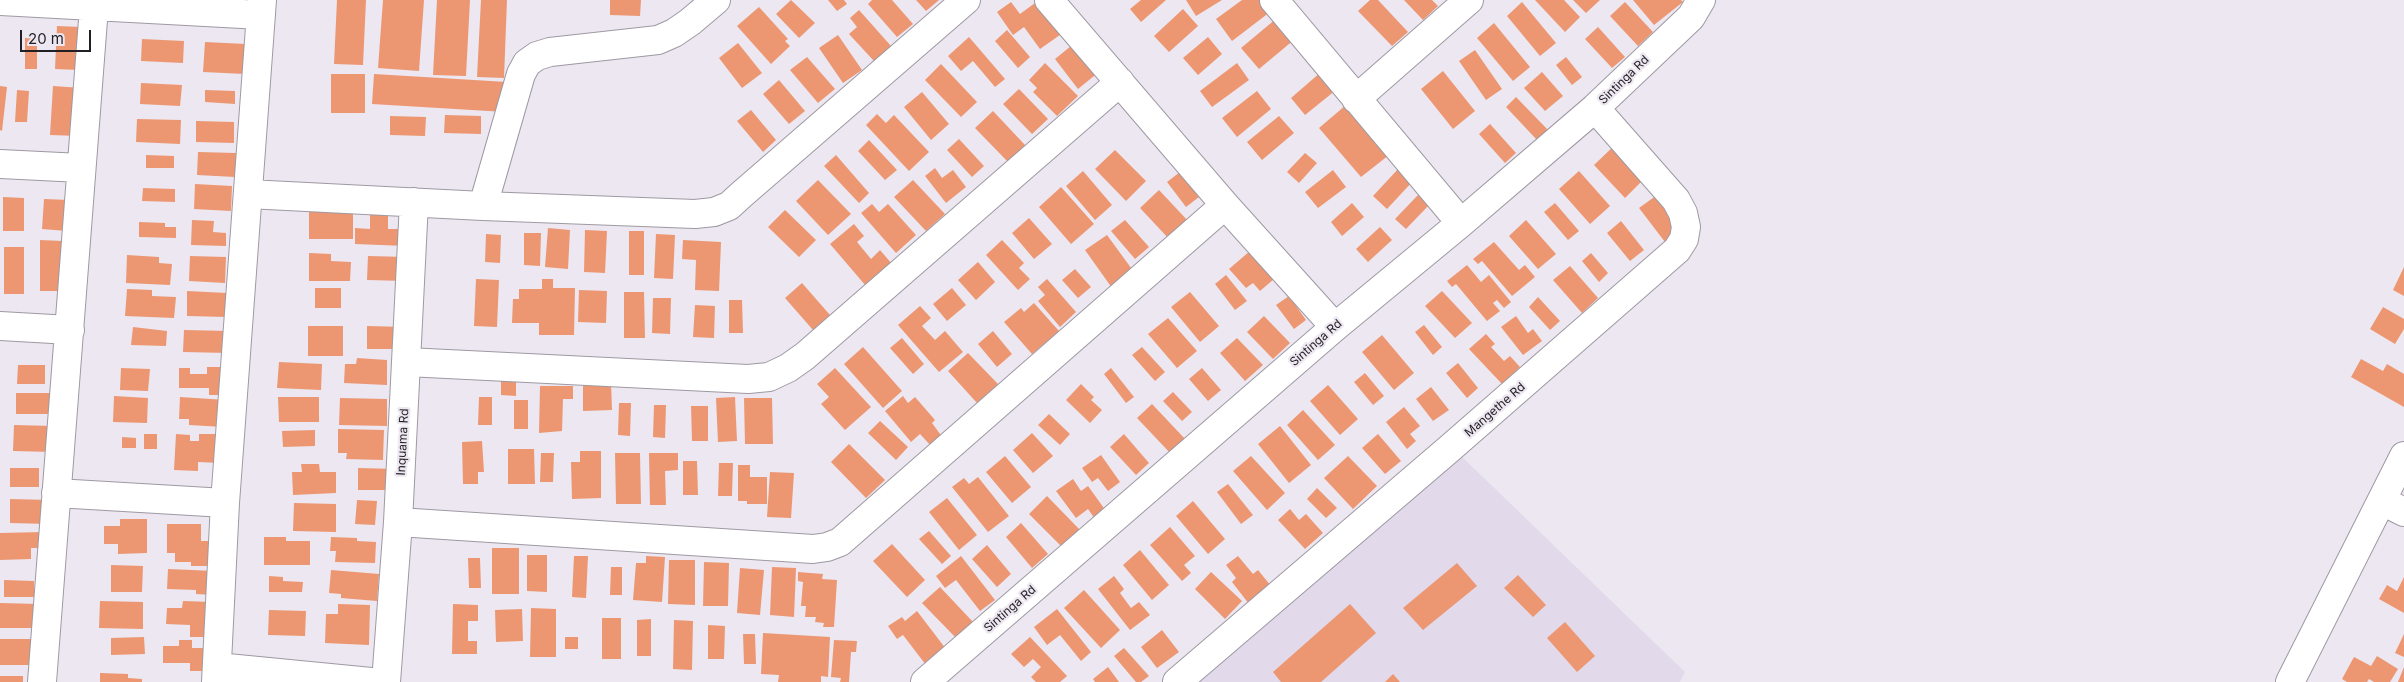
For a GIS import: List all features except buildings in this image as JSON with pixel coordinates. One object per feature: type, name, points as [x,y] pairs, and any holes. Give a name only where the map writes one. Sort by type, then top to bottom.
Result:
[{"type":"street","points":[[483,206],[521,74],[527,63],[537,56],[550,52],[637,44],[658,40],[674,34],[716,0]]},
{"type":"street","points":[[248,194],[483,206],[695,214],[714,212],[735,200],[966,0]]},
{"type":"street","points":[[1049,0],[1225,205],[1335,327]]},
{"type":"street","points":[[1274,0],[1461,223]]},
{"type":"street","points":[[1356,99],[1469,0]]},
{"type":"street","name":"Sintinga Rd","points":[[926,682],[1335,327],[1461,223],[1595,108],[1690,16],[1702,0]]},
{"type":"street","points":[[0,1],[94,7],[261,8],[225,503],[216,674],[371,682]]},
{"type":"street","points":[[42,682],[94,7]]},
{"type":"street","points":[[407,362],[748,379],[769,377],[788,368],[804,356],[1120,82]]},
{"type":"street","name":"Mangethe Rd","points":[[1177,682],[1450,449],[1677,250],[1684,239],[1686,227],[1684,213],[1676,200],[1595,108]]},
{"type":"street","points":[[0,164],[81,168]]},
{"type":"street","name":"Inquama Rd","points":[[386,682],[398,522],[414,202]]},
{"type":"street","points":[[398,522],[813,549],[827,547],[840,542],[1225,205]]},
{"type":"street","points":[[0,326],[70,330]]},
{"type":"street","points":[[2290,682],[2393,506],[2404,456]]},
{"type":"street","points":[[56,493],[225,503]]},
{"type":"shaded area","points":[[1458,453],[1685,672],[1680,682],[1186,682]]}]
